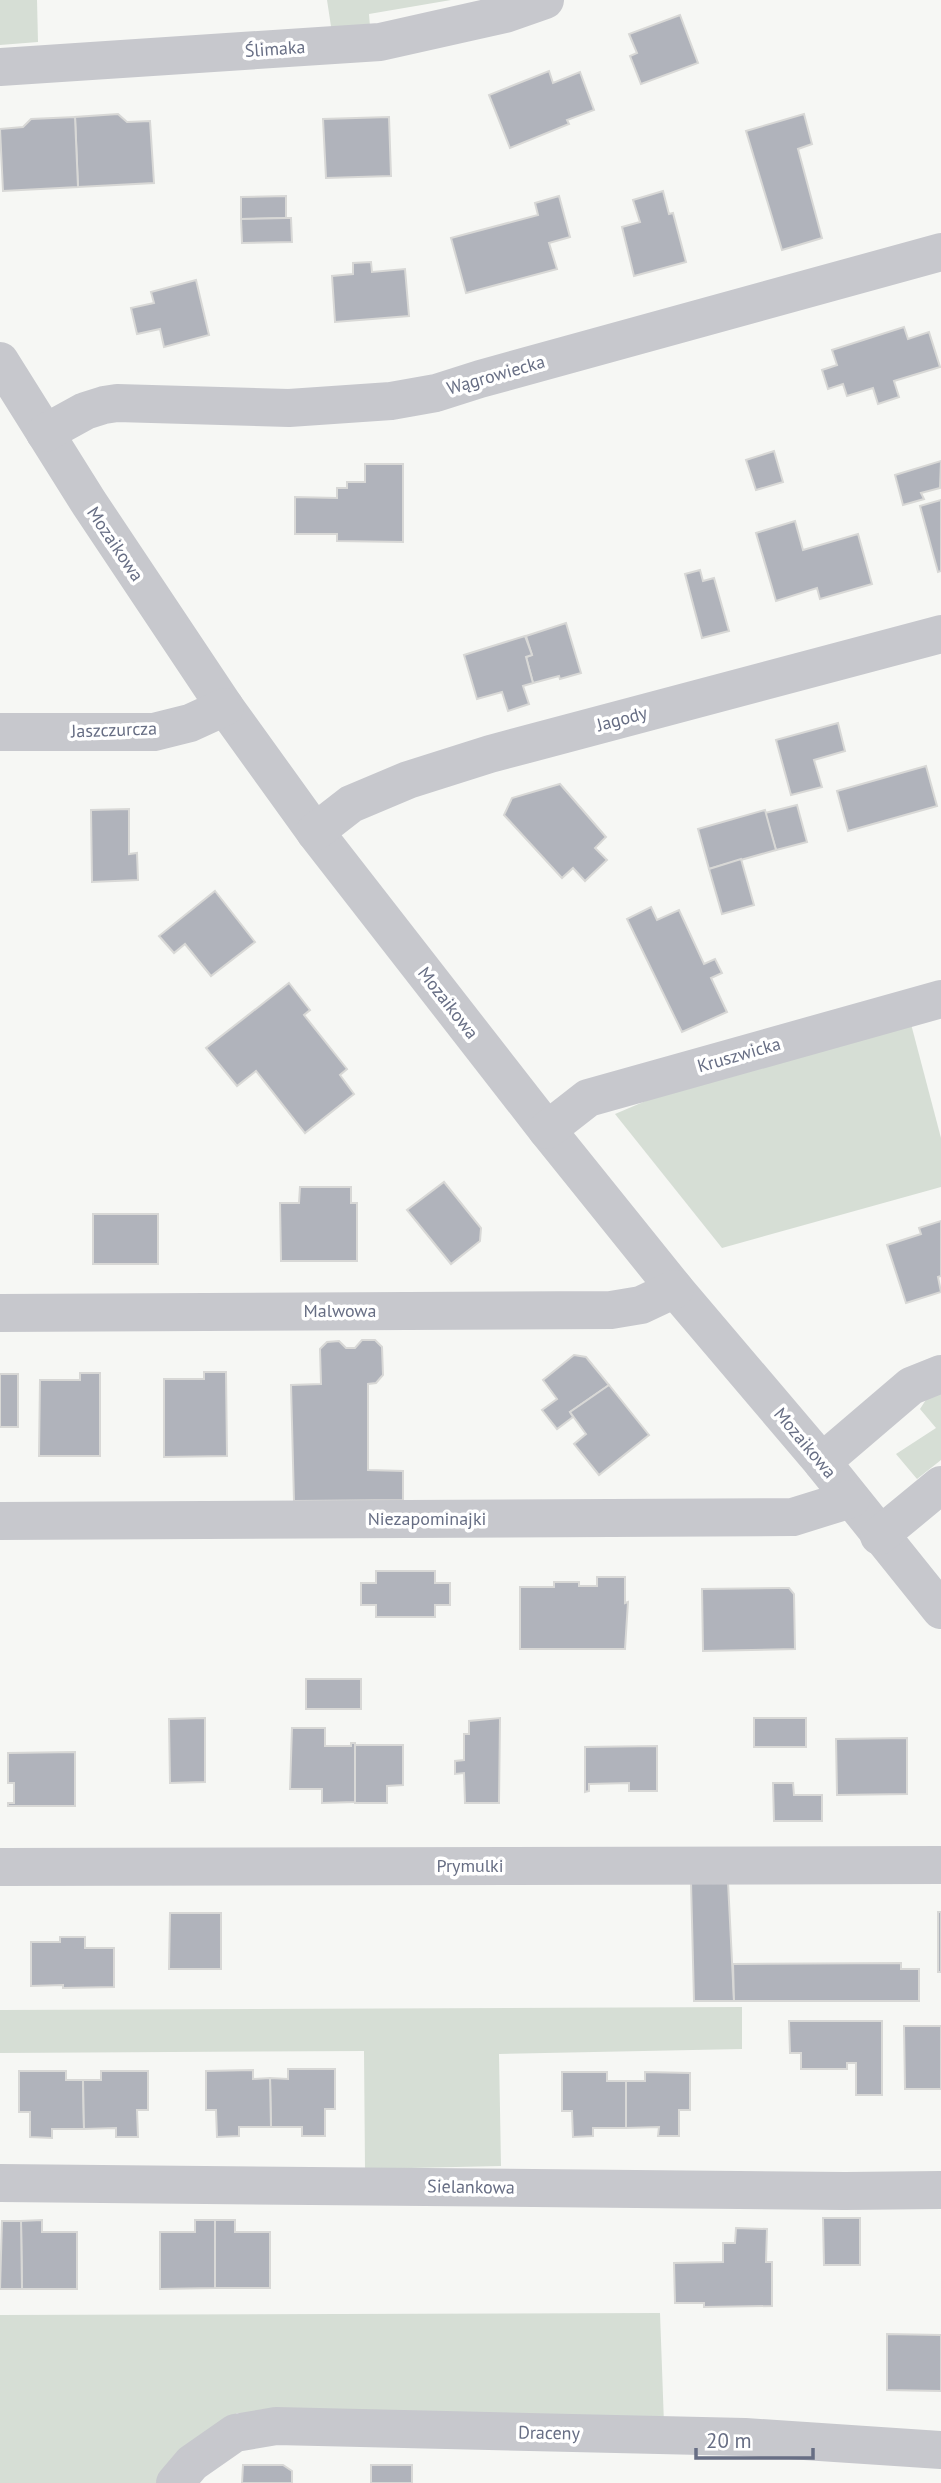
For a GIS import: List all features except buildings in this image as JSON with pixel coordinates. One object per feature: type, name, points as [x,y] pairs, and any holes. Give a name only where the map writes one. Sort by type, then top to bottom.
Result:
[{"type":"street","name":"Ślimaka","points":[[0,67],[380,42],[505,14],[545,0]]},
{"type":"street","name":"Wągrowiecka","points":[[45,433],[85,411],[117,403],[289,408],[391,401],[436,393],[941,253]]},
{"type":"street","name":"Mozaikowa","points":[[0,361],[89,503],[225,707],[315,832],[547,1129],[676,1289],[822,1462],[941,1611]]},
{"type":"street","name":"Jagody","points":[[315,832],[351,804],[408,780],[490,754],[941,634]]},
{"type":"street","name":"Jaszczurcza","points":[[0,732],[154,732],[190,723],[225,707]]},
{"type":"street","name":"Kruszwicka","points":[[547,1129],[588,1098],[941,999]]},
{"type":"street","name":"Malwowa","points":[[0,1313],[611,1310],[642,1305],[676,1289]]},
{"type":"street","points":[[822,1462],[911,1387],[941,1374]]},
{"type":"street","points":[[880,1536],[941,1485]]},
{"type":"street","name":"Niezapominajki","points":[[0,1521],[793,1517],[851,1499]]},
{"type":"street","name":"Prymulki","points":[[0,1867],[941,1865]]},
{"type":"street","name":"Sielankowa","points":[[0,2183],[941,2190]]},
{"type":"street","name":"Draceny","points":[[176,2483],[192,2463],[236,2433],[276,2426],[745,2437],[941,2450]]},
{"type":"shaded area","points":[[0,0],[37,0],[38,42],[0,45]]},
{"type":"shaded area","points":[[327,0],[451,0],[369,14],[370,27],[332,33]]},
{"type":"shaded area","points":[[911,1024],[941,1138],[941,1187],[722,1248],[615,1114],[655,1097]]},
{"type":"shaded area","points":[[941,1389],[941,1460],[917,1479],[896,1454],[936,1428],[920,1409],[929,1395]]},
{"type":"shaded area","points":[[742,2007],[742,2049],[499,2054],[501,2166],[365,2169],[364,2051],[0,2053],[0,2010]]},
{"type":"shaded area","points":[[660,2313],[664,2424],[237,2413],[159,2483],[0,2483],[0,2315]]}]
